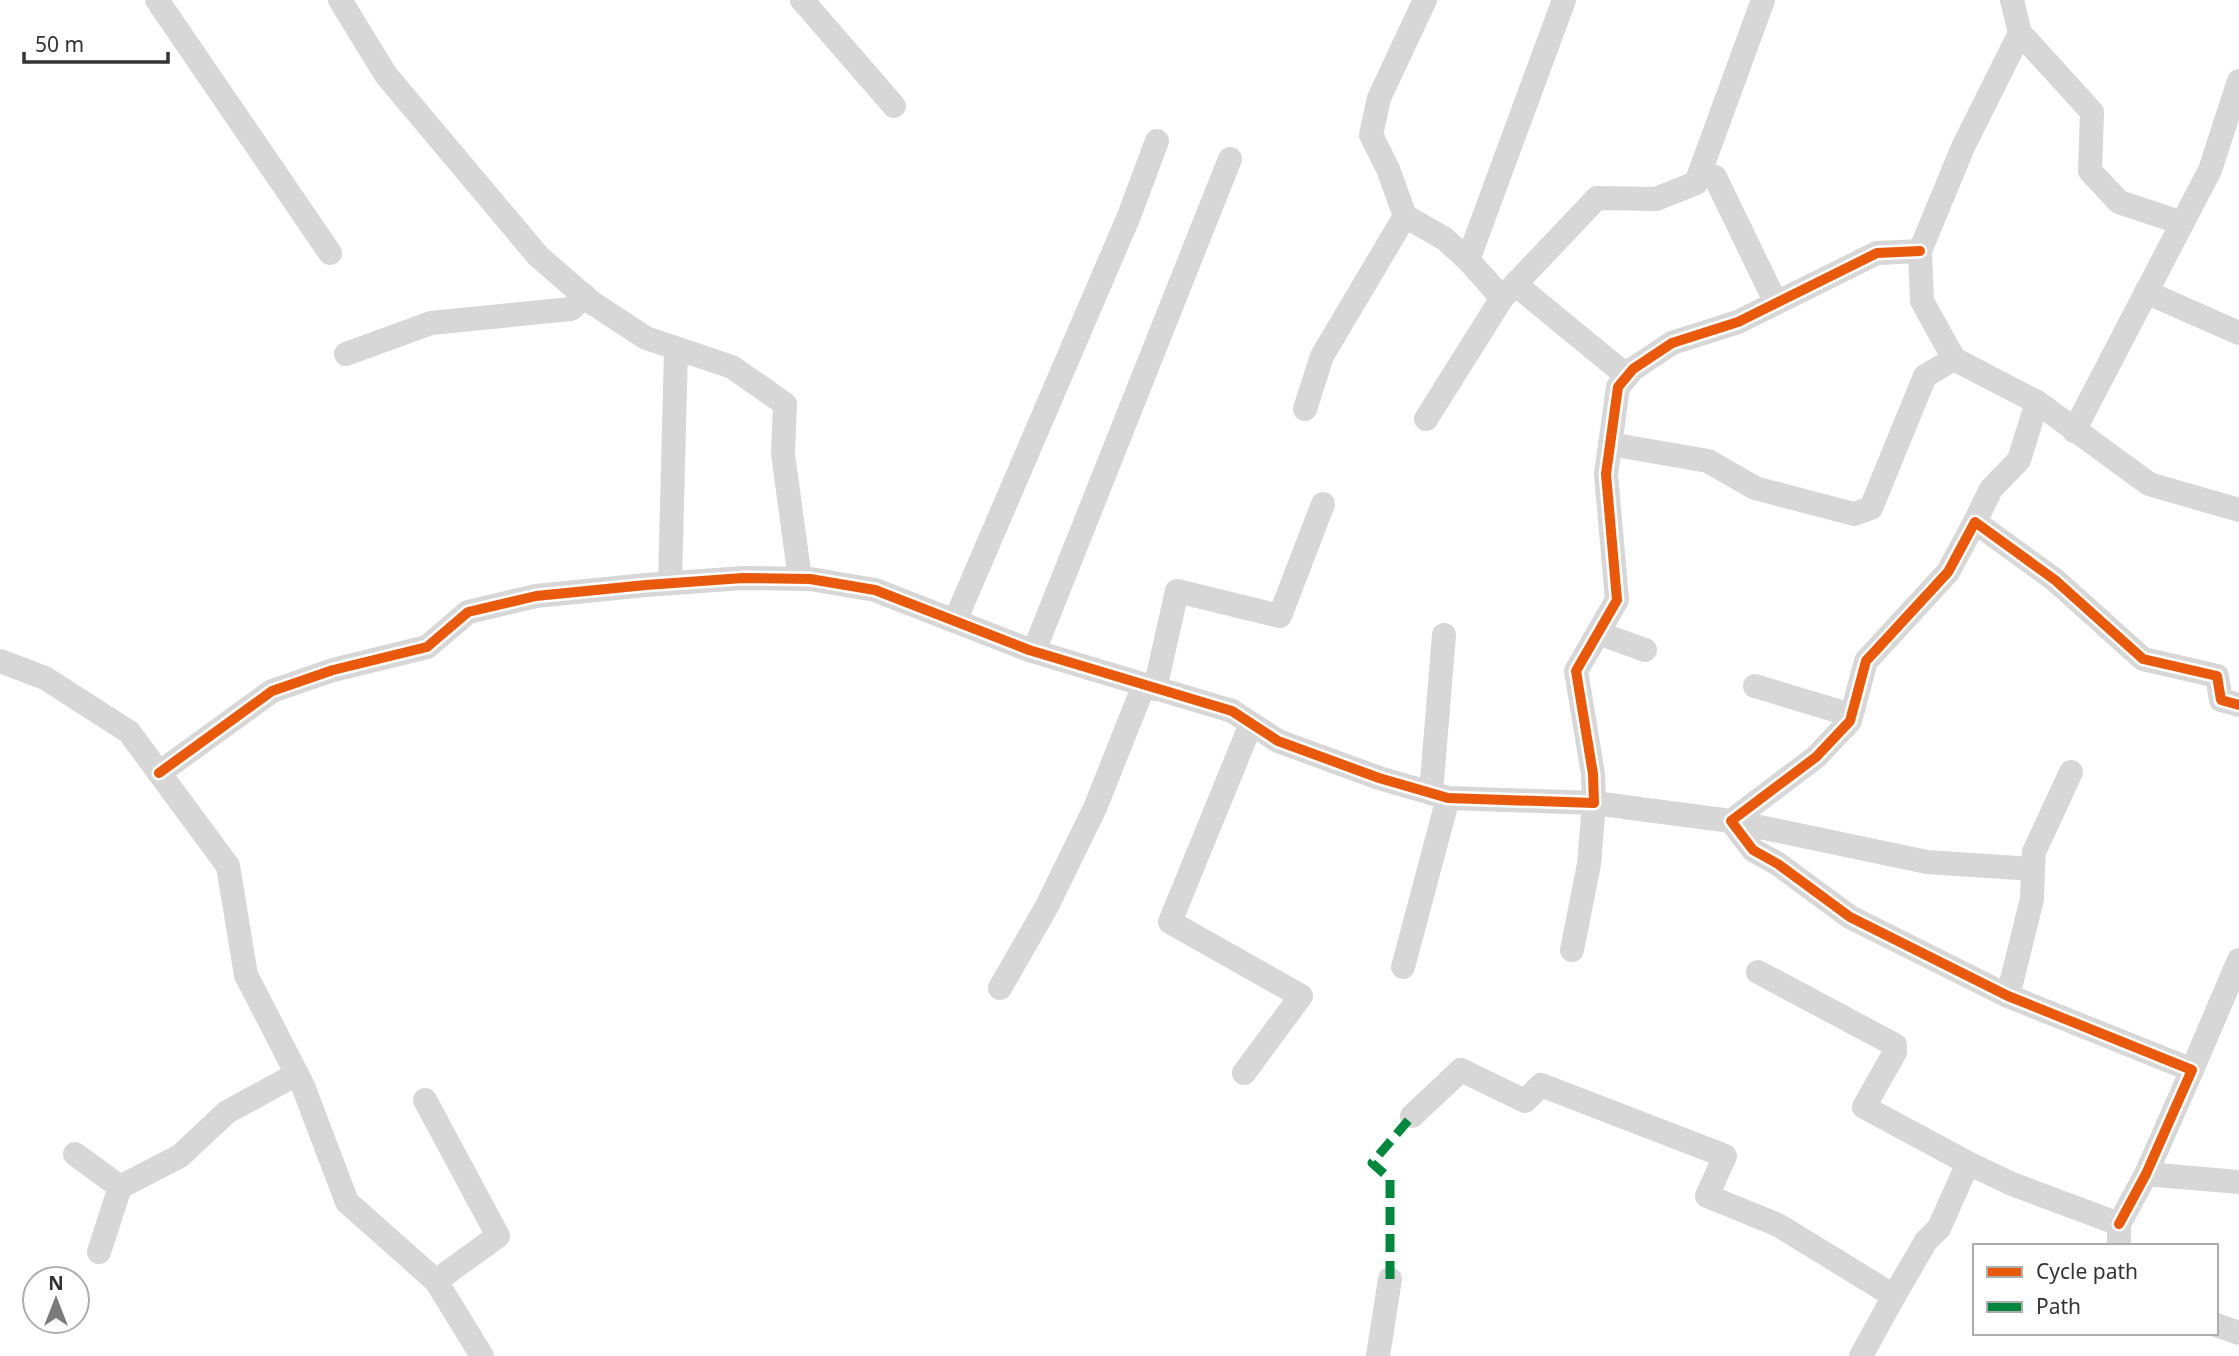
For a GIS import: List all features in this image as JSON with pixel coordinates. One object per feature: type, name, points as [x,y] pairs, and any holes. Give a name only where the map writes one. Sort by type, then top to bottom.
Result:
[{"type":"street","points":[[157,0],[330,253]]},
{"type":"street","points":[[340,0],[386,75],[538,256],[584,296],[646,338],[732,367],[785,404],[785,481],[800,579]]},
{"type":"street","points":[[802,0],[894,106]]},
{"type":"street","points":[[1424,0],[1379,98],[1371,135],[1388,169],[1405,216],[1445,239],[1508,291],[1627,376]]},
{"type":"street","points":[[1468,260],[1564,0]]},
{"type":"street","points":[[1426,419],[1508,291],[1597,198],[1656,198],[1696,183],[1763,0]]},
{"type":"street","points":[[2012,0],[2020,33],[2092,112],[2090,171],[2119,202],[2182,223]]},
{"type":"street","points":[[2020,33],[1964,147],[1920,251],[1922,301],[1954,359],[2037,402],[2149,484],[2239,510]]},
{"type":"street","points":[[2074,431],[2210,170],[2239,80]]},
{"type":"street","points":[[955,621],[1119,241],[1157,141]]},
{"type":"street","points":[[1034,651],[1230,159]]},
{"type":"street","points":[[1701,172],[1715,177],[1776,303]]},
{"type":"street","points":[[1305,410],[1322,356],[1405,216]]},
{"type":"street","points":[[1572,950],[1589,864],[1594,803],[1593,774],[1576,671],[1617,600],[1606,474],[1618,387],[1627,376],[1672,343],[1738,322],[1877,253],[1920,251]]},
{"type":"street","points":[[2146,292],[2239,333]]},
{"type":"street","points":[[346,354],[431,323],[571,309],[584,296]]},
{"type":"street","points":[[670,583],[676,349]]},
{"type":"street","points":[[1610,444],[1708,461],[1755,488],[1854,513],[1871,508],[1925,376],[1954,359]]},
{"type":"street","points":[[1731,821],[1816,757],[1850,721],[1866,661],[1948,572],[1991,489],[2019,460],[2037,402]]},
{"type":"street","points":[[1000,988],[1047,906],[1095,808],[1149,687],[1177,591],[1280,616],[1323,504]]},
{"type":"street","points":[[1975,523],[2055,580],[2143,660],[2217,676],[2221,700],[2239,705]]},
{"type":"street","points":[[159,773],[272,691],[332,670],[427,647],[468,612],[536,596],[743,578],[800,579],[875,590],[1034,651],[1232,711],[1278,741],[1379,778],[1440,796],[1594,803],[1731,821],[1927,862],[2032,870]]},
{"type":"street","points":[[1598,633],[1645,650]]},
{"type":"street","points":[[1403,967],[1440,796],[1444,635]]},
{"type":"street","points":[[0,661],[45,678],[129,732],[228,866],[246,975],[297,1074],[347,1202],[436,1281],[482,1356]]},
{"type":"street","points":[[1755,686],[1851,715]]},
{"type":"street","points":[[1244,1073],[1301,996],[1170,922],[1251,723]]},
{"type":"street","points":[[2008,996],[2032,899],[2034,852],[2071,772]]},
{"type":"street","points":[[1731,821],[1753,850],[1778,864],[1850,917],[2008,996],[2192,1070]]},
{"type":"street","points":[[1758,972],[1895,1045],[1895,1052],[1864,1107],[1968,1163],[2119,1235],[2239,960]]},
{"type":"street","points":[[1412,1116],[1461,1070],[1525,1101],[1541,1085],[1725,1156],[1707,1196],[1778,1224],[1894,1296]]},
{"type":"street","points":[[99,1252],[120,1187],[180,1156],[227,1112],[297,1074]]},
{"type":"street","points":[[425,1100],[498,1236],[436,1281]]},
{"type":"street","points":[[75,1154],[120,1187]]},
{"type":"street","points":[[1861,1356],[1926,1241],[1939,1228],[1968,1163]]},
{"type":"street","points":[[2146,1174],[2239,1182]]},
{"type":"street","points":[[1378,1356],[1390,1279]]},
{"type":"street","points":[[2218,1326],[2239,1333]]},
{"type":"marked path","points":[[1390,1279],[1390,1179],[1372,1163],[1412,1116]]},
{"type":"cycle path","points":[[159,773],[272,691],[333,670],[427,647],[468,612],[536,596],[646,585],[743,578],[810,579],[875,590],[1029,650],[1232,711],[1278,741],[1379,778],[1448,798],[1594,803],[1593,774],[1576,671],[1617,600],[1606,474],[1618,387],[1633,369],[1672,343],[1738,322],[1877,253],[1920,251]]},
{"type":"cycle path","points":[[2119,1224],[2146,1174],[2192,1070],[2008,996],[1850,917],[1778,864],[1753,850],[1731,821],[1816,757],[1850,721],[1866,661],[1948,572],[1975,522],[2055,580],[2143,659],[2217,676],[2221,700],[2239,705]]}]
